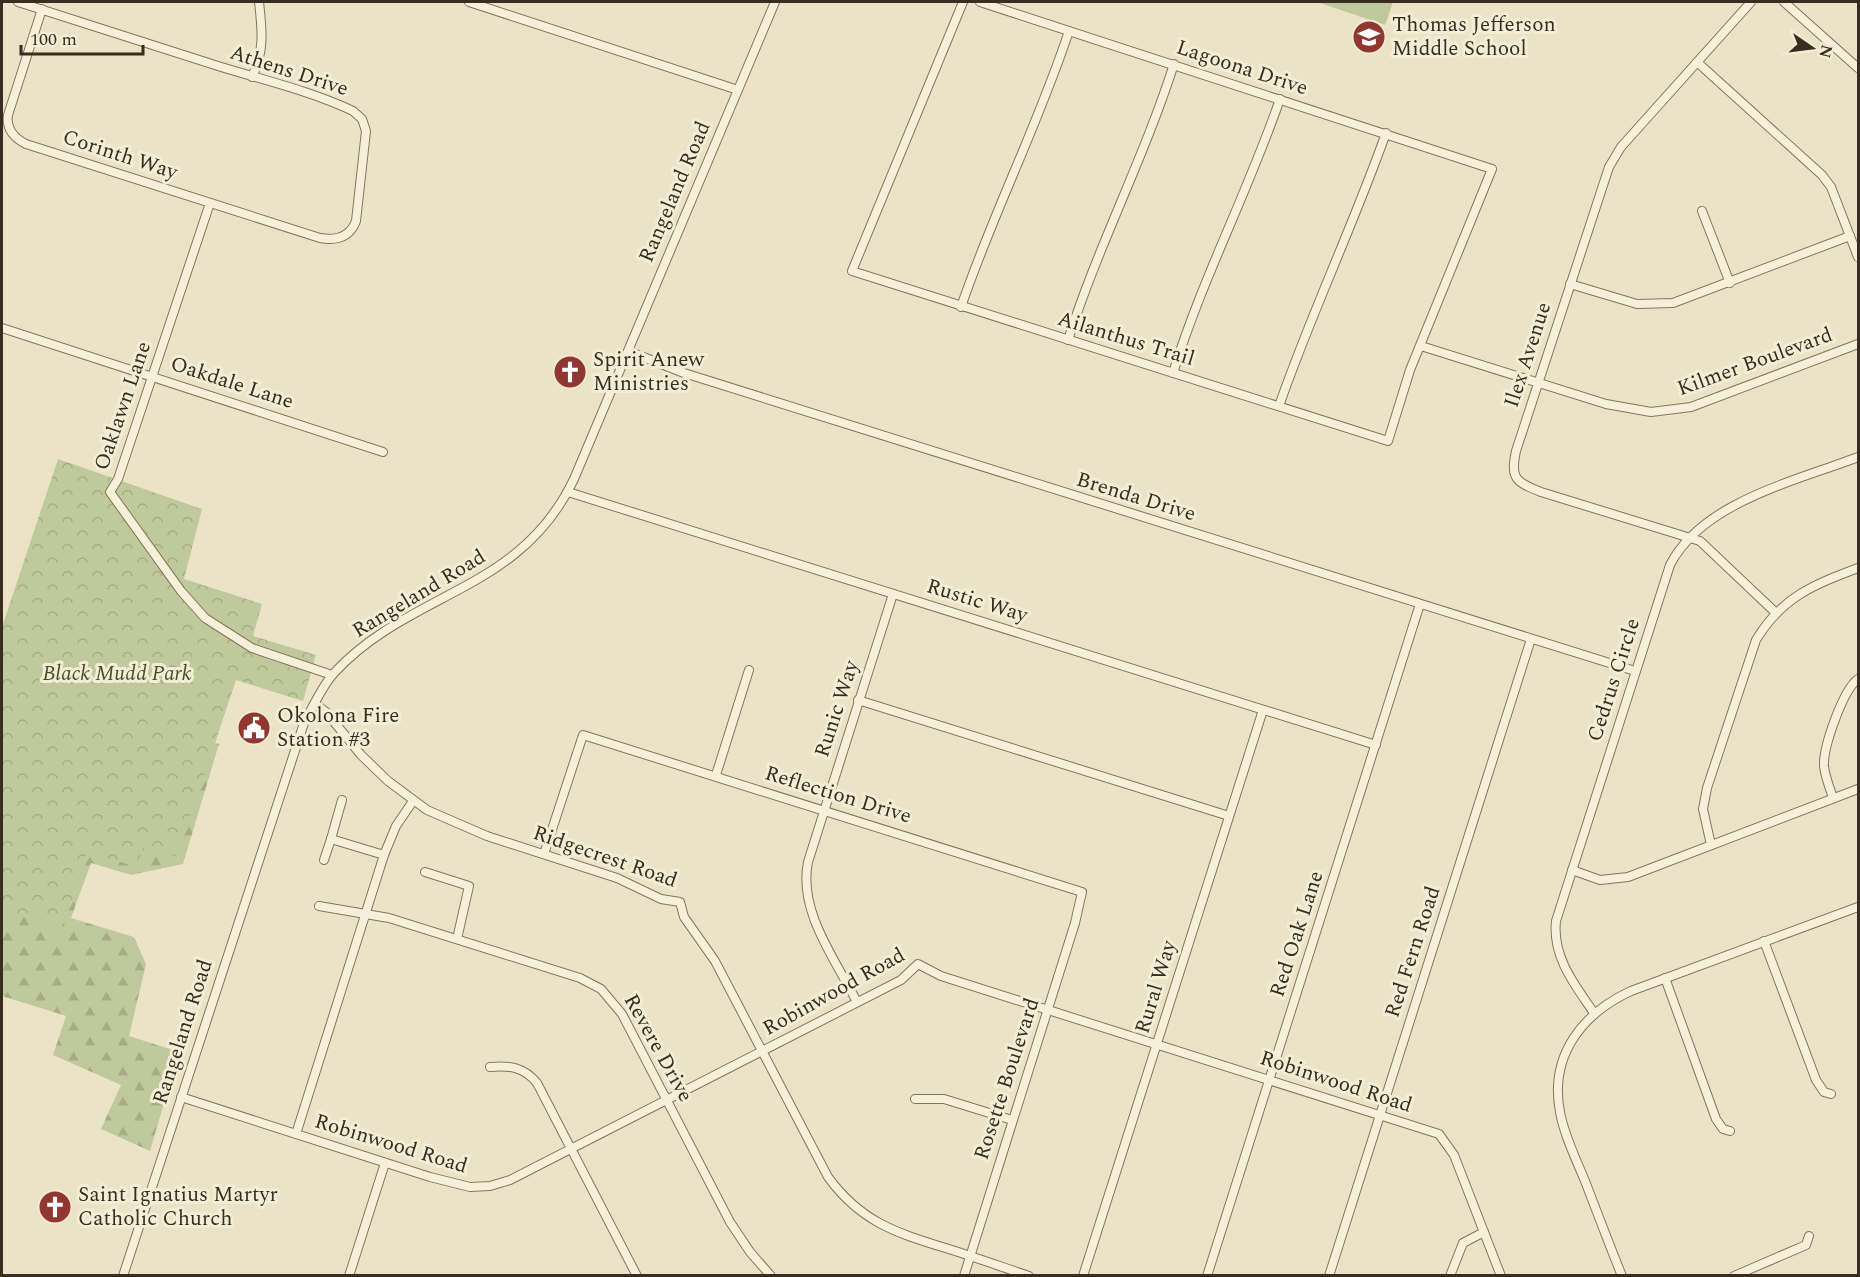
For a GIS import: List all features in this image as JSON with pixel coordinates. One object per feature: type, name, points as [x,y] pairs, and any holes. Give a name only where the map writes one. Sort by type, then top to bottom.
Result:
[{"type":"street","name":"Athens Drive","points":[[18,2],[346,107],[362,119],[366,139],[356,220],[345,236]]},
{"type":"street","points":[[252,77],[263,44],[260,2]]},
{"type":"street","points":[[469,2],[738,90]]},
{"type":"street","name":"Rangeland Road","points":[[123,1275],[295,746],[315,704],[332,675],[386,630],[477,581],[514,556],[547,524],[568,492],[775,2]]},
{"type":"street","name":"Ailanthus Trail","points":[[963,2],[852,271],[1388,441],[1402,392],[1421,346]]},
{"type":"street","name":"Lagoona Drive","points":[[980,2],[1492,169],[1421,346]]},
{"type":"street","name":"Ilex Avenue","points":[[1751,2],[1614,157],[1604,178],[1538,383],[1514,460],[1514,474],[1520,483],[1540,492],[1700,541],[1776,613]]},
{"type":"street","points":[[1785,2],[1858,68]]},
{"type":"street","name":"Corinth Way","points":[[42,9],[8,115],[12,133],[26,144],[320,238],[333,240],[345,236]]},
{"type":"street","points":[[961,307],[980,252],[1055,72],[1069,31]]},
{"type":"street","points":[[1697,62],[1822,175],[1831,188],[1858,257]]},
{"type":"street","points":[[1068,340],[1089,277],[1161,108],[1174,64]]},
{"type":"street","points":[[1173,373],[1192,319],[1262,152],[1280,99]]},
{"type":"street","points":[[1279,406],[1296,357],[1369,184],[1386,134]]},
{"type":"street","name":"Oaklawn Lane","points":[[210,203],[118,479],[110,492],[189,602],[215,626],[244,644],[332,675]]},
{"type":"street","points":[[1702,211],[1730,283]]},
{"type":"street","points":[[1570,284],[1615,299],[1651,305],[1684,301],[1850,236]]},
{"type":"street","name":"Oakdale Lane","points":[[2,328],[383,452]]},
{"type":"street","name":"Kilmer Boulevard","points":[[1421,346],[1625,409],[1666,412],[1697,405],[1858,344]]},
{"type":"street","name":"Brenda Drive","points":[[628,351],[684,373],[1635,671]]},
{"type":"street","name":"Cedrus Circle","points":[[1594,1013],[1572,981],[1556,944],[1556,921],[1635,671],[1677,550],[1714,516],[1858,457]]},
{"type":"street","name":"Rustic Way","points":[[568,492],[1376,745]]},
{"type":"street","points":[[1711,845],[1703,809],[1707,788],[1752,650],[1767,622],[1800,592],[1858,567]]},
{"type":"street","name":"Runic Way","points":[[857,1002],[827,945],[807,896],[806,870],[893,594]]},
{"type":"street","name":"Red Oak Lane","points":[[1208,1275],[1420,604]]},
{"type":"street","name":"Red Fern Road","points":[[1329,1275],[1531,639]]},
{"type":"street","points":[[716,775],[749,670]]},
{"type":"street","points":[[1833,798],[1824,768],[1826,754],[1846,692],[1858,679]]},
{"type":"street","points":[[858,700],[1229,816]]},
{"type":"street","name":"Ridgecrest Road","points":[[315,704],[326,712],[361,755],[413,801],[457,825],[625,880],[661,899],[680,902],[684,917],[715,961],[828,1177],[846,1200],[865,1216],[886,1228],[1029,1275]]},
{"type":"street","name":"Rural Way","points":[[1083,1275],[1263,710]]},
{"type":"street","name":"Reflection Drive","points":[[544,854],[583,735],[1082,892]]},
{"type":"street","points":[[1572,870],[1600,880],[1621,879],[1858,789]]},
{"type":"street","points":[[324,860],[342,800]]},
{"type":"street","points":[[296,1134],[368,912],[384,855],[396,826],[413,801]]},
{"type":"street","points":[[331,839],[384,855]]},
{"type":"street","points":[[425,872],[469,886],[457,939]]},
{"type":"street","name":"Rosette Boulevard","points":[[964,1275],[1075,923],[1082,892]]},
{"type":"street","name":"Revere Drive","points":[[318,906],[368,912],[580,978],[601,989],[622,1014],[730,1222],[750,1252],[771,1275]]},
{"type":"street","points":[[1622,1275],[1559,1110],[1559,1083],[1564,1059],[1576,1034],[1594,1013],[1619,996],[1858,907]]},
{"type":"street","points":[[1764,941],[1816,1080],[1824,1092],[1831,1094]]},
{"type":"street","name":"Robinwood Road","points":[[181,1097],[385,1163],[460,1185],[480,1187],[510,1180],[573,1150],[901,980],[918,964],[940,976],[1380,1115],[1443,1138],[1454,1155],[1501,1275]]},
{"type":"street","points":[[1665,978],[1716,1119],[1723,1129],[1730,1131]]},
{"type":"street","points":[[490,1067],[513,1066],[528,1073],[541,1088],[637,1275]]},
{"type":"street","points":[[915,1099],[944,1099],[1012,1120]]},
{"type":"street","points":[[348,1275],[385,1163]]},
{"type":"street","points":[[1450,1275],[1463,1244],[1484,1232]]},
{"type":"street","points":[[1734,1275],[1797,1251],[1806,1245],[1809,1236]]},
{"type":"green space","points":[[1317,2],[1393,2],[1385,25]]},
{"type":"green space","name":"Black Mudd Park","points":[[58,459],[202,509],[184,579],[262,604],[253,636],[316,655],[303,701],[236,680],[177,857],[144,845],[137,867],[87,852],[63,929],[2,910],[2,627]]},
{"type":"green space","points":[[2,636],[55,685],[219,744],[183,864],[131,875],[91,863],[71,918],[134,937],[146,964],[129,1036],[179,1052],[150,1151],[101,1129],[121,1085],[53,1055],[66,1016],[2,996]]},
{"type":"place","name":"Thomas Jefferson Middle School","points":[[1369,37]]},
{"type":"place","name":"Spirit Anew Ministries","points":[[570,372]]},
{"type":"place","name":"Okolona Fire Station #3","points":[[254,728]]},
{"type":"place","name":"Saint Ignatius Martyr Catholic Church","points":[[55,1207]]}]
